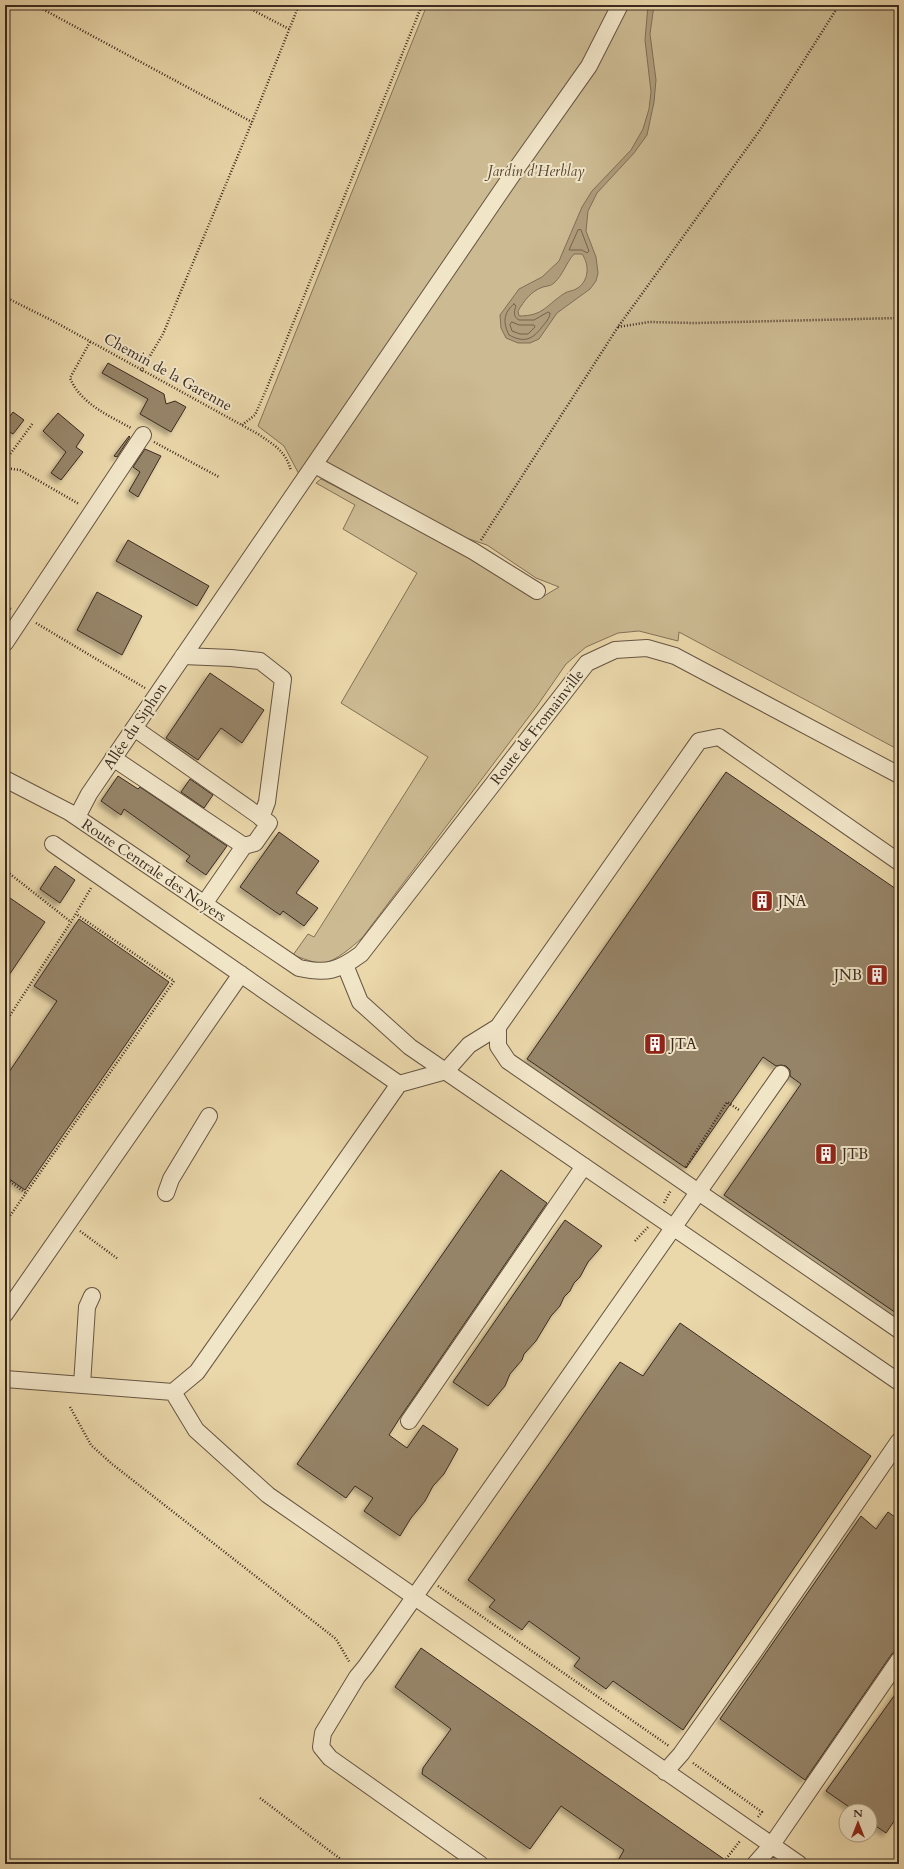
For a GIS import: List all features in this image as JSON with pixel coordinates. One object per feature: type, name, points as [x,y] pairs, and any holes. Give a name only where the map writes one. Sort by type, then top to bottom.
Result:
[{"type":"street","name":"Allée du Siphon","points":[[77,817],[89,794],[113,758],[510,178],[589,66],[620,5]]},
{"type":"street","points":[[5,643],[143,436]]},
{"type":"street","points":[[314,465],[473,551],[537,591]]},
{"type":"street","name":"Route de Fromainville","points":[[299,968],[318,972],[345,966],[361,954],[587,663],[615,650],[647,648],[675,656],[899,775]]},
{"type":"street","points":[[183,656],[260,661],[283,679],[267,802],[261,818]]},
{"type":"street","points":[[134,728],[269,823],[255,843],[244,846],[204,904]]},
{"type":"street","points":[[5,1379],[173,1392],[197,1372],[398,1084],[446,1071],[469,1045],[498,1027],[699,741],[719,737],[899,862]]},
{"type":"street","points":[[113,758],[244,846]]},
{"type":"street","name":"Route Centrale des Noyers","points":[[5,779],[77,817],[299,968]]},
{"type":"street","points":[[53,844],[398,1084]]},
{"type":"street","points":[[345,966],[360,1002],[410,1047],[899,1382]]},
{"type":"street","points":[[5,1314],[241,974]]},
{"type":"street","points":[[498,1027],[498,1046],[508,1061],[899,1330]]},
{"type":"street","points":[[480,1864],[330,1758],[321,1747],[323,1733],[357,1677],[428,1579],[781,1074]]},
{"type":"street","points":[[166,1194],[171,1179],[209,1116]]},
{"type":"street","points":[[409,1421],[584,1166]]},
{"type":"street","points":[[82,1385],[87,1307],[92,1296]]},
{"type":"street","points":[[173,1392],[196,1430],[268,1495],[416,1596],[665,1772],[799,1864]]},
{"type":"street","points":[[665,1772],[681,1754],[760,1644],[899,1441]]},
{"type":"street","points":[[755,1864],[771,1846],[899,1660]]},
{"type":"path","points":[[35,5],[252,122]]},
{"type":"path","points":[[243,5],[289,29]]},
{"type":"path","points":[[141,371],[163,334],[252,122],[299,5]]},
{"type":"path","points":[[242,425],[255,415],[266,390],[422,5]]},
{"type":"path","points":[[473,551],[496,519],[618,327],[760,130],[839,5]]},
{"type":"path","name":"Chemin de la Garenne","points":[[5,297],[242,425],[278,447],[287,458],[298,489]]},
{"type":"path","points":[[618,327],[649,322],[695,323],[899,318]]},
{"type":"path","points":[[90,342],[70,378],[74,387],[85,402],[143,436],[219,477]]},
{"type":"path","points":[[5,461],[32,423]]},
{"type":"path","points":[[5,468],[20,470],[92,512]]},
{"type":"path","points":[[23,616],[151,691]]},
{"type":"path","points":[[5,870],[71,922]]},
{"type":"path","points":[[5,1023],[71,922],[98,875]]},
{"type":"path","points":[[5,1224],[174,981],[76,914]]},
{"type":"path","points":[[684,1170],[727,1102],[751,1118]]},
{"type":"path","points":[[5,1178],[26,1193]]},
{"type":"path","points":[[68,1223],[118,1259]]},
{"type":"path","points":[[70,1407],[91,1445],[112,1464],[336,1639],[347,1656],[357,1677]]},
{"type":"path","points":[[428,1579],[625,1717],[681,1754],[762,1812],[726,1859]]},
{"type":"path","points":[[260,1798],[347,1864]]},
{"type":"green space","name":"Jardin d'Herblay","points":[[427,5],[899,5],[899,750],[679,632],[678,641],[639,631],[618,633],[586,647],[566,664],[537,706],[362,938],[333,960],[319,963],[293,955],[308,934],[314,937],[428,757],[341,703],[417,573],[343,529],[355,505],[316,483],[321,479],[459,551],[532,595],[544,596],[559,587],[536,578],[487,545],[460,536],[340,471],[300,476],[284,446],[258,426]]},
{"type":"water","points":[[648,5],[654,5],[650,34],[656,80],[654,102],[647,135],[634,153],[597,193],[588,211],[586,231],[596,257],[598,273],[596,281],[590,289],[557,313],[539,339],[530,343],[518,343],[506,338],[501,328],[500,315],[519,289],[542,277],[559,261],[582,207],[592,191],[631,150],[643,129],[649,109],[651,92],[645,40]],"holes":[[[574,254],[582,254],[585,258],[587,273],[584,282],[580,286],[575,290],[565,293],[540,312],[527,316],[519,316],[518,311],[528,297],[535,291],[553,284]]]},
{"type":"building","points":[[108,363],[164,394],[166,404],[175,401],[186,407],[171,432],[140,414],[148,399],[102,373]]},
{"type":"building","points":[[13,412],[24,420],[13,434],[5,429],[5,423]]},
{"type":"building","points":[[58,413],[84,435],[76,447],[83,452],[61,480],[51,473],[66,452],[43,431]]},
{"type":"building","points":[[129,436],[130,437],[117,457],[114,456]]},
{"type":"building","points":[[145,449],[161,456],[138,497],[129,491],[140,472],[133,467]]},
{"type":"building","points":[[128,540],[209,586],[197,606],[116,561]]},
{"type":"building","points":[[97,592],[142,616],[122,655],[77,630]]},
{"type":"building","points":[[210,673],[264,710],[242,743],[221,728],[198,760],[166,738]]},
{"type":"building","points":[[726,772],[899,891],[899,1315],[724,1195],[801,1084],[790,1076],[790,1070],[786,1066],[776,1066],[763,1057],[686,1168],[527,1059]]},
{"type":"building","points":[[118,776],[138,789],[140,787],[227,846],[206,875],[186,861],[190,856],[124,809],[121,815],[101,801]]},
{"type":"building","points":[[190,779],[213,795],[204,808],[181,792]]},
{"type":"building","points":[[279,832],[319,861],[296,893],[318,908],[304,926],[283,911],[280,915],[240,887]]},
{"type":"building","points":[[55,866],[75,880],[60,903],[40,889]]},
{"type":"building","points":[[10,898],[45,922],[5,981],[5,906]]},
{"type":"building","points":[[79,919],[169,982],[25,1190],[5,1176],[5,1078],[57,1001],[34,986]]},
{"type":"building","points":[[501,1170],[547,1203],[389,1435],[407,1448],[423,1425],[458,1449],[444,1474],[433,1486],[425,1501],[411,1518],[400,1536],[364,1511],[373,1498],[355,1486],[346,1498],[297,1464]]},
{"type":"building","points":[[565,1220],[602,1246],[588,1262],[580,1277],[564,1297],[560,1306],[551,1316],[536,1341],[524,1354],[522,1360],[510,1374],[505,1386],[488,1406],[453,1382]]},
{"type":"building","points":[[680,1323],[871,1456],[683,1730],[613,1681],[606,1689],[574,1666],[580,1658],[529,1621],[522,1630],[489,1607],[495,1600],[468,1580],[620,1362],[643,1376]]},
{"type":"building","points":[[888,1512],[899,1520],[899,1646],[891,1655],[805,1780],[720,1719],[861,1516],[876,1529]]},
{"type":"building","points":[[421,1648],[731,1864],[616,1864],[624,1850],[561,1806],[530,1849],[422,1774],[423,1768],[451,1729],[395,1687]]},
{"type":"building","points":[[899,1689],[899,1814],[886,1833],[878,1828],[878,1803],[843,1803],[826,1791]]},
{"type":"place","name":"JNA","points":[[762,901]]},
{"type":"place","name":"JNB","points":[[877,975]]},
{"type":"place","name":"JTA","points":[[655,1044]]},
{"type":"place","name":"JTB","points":[[826,1154]]}]
